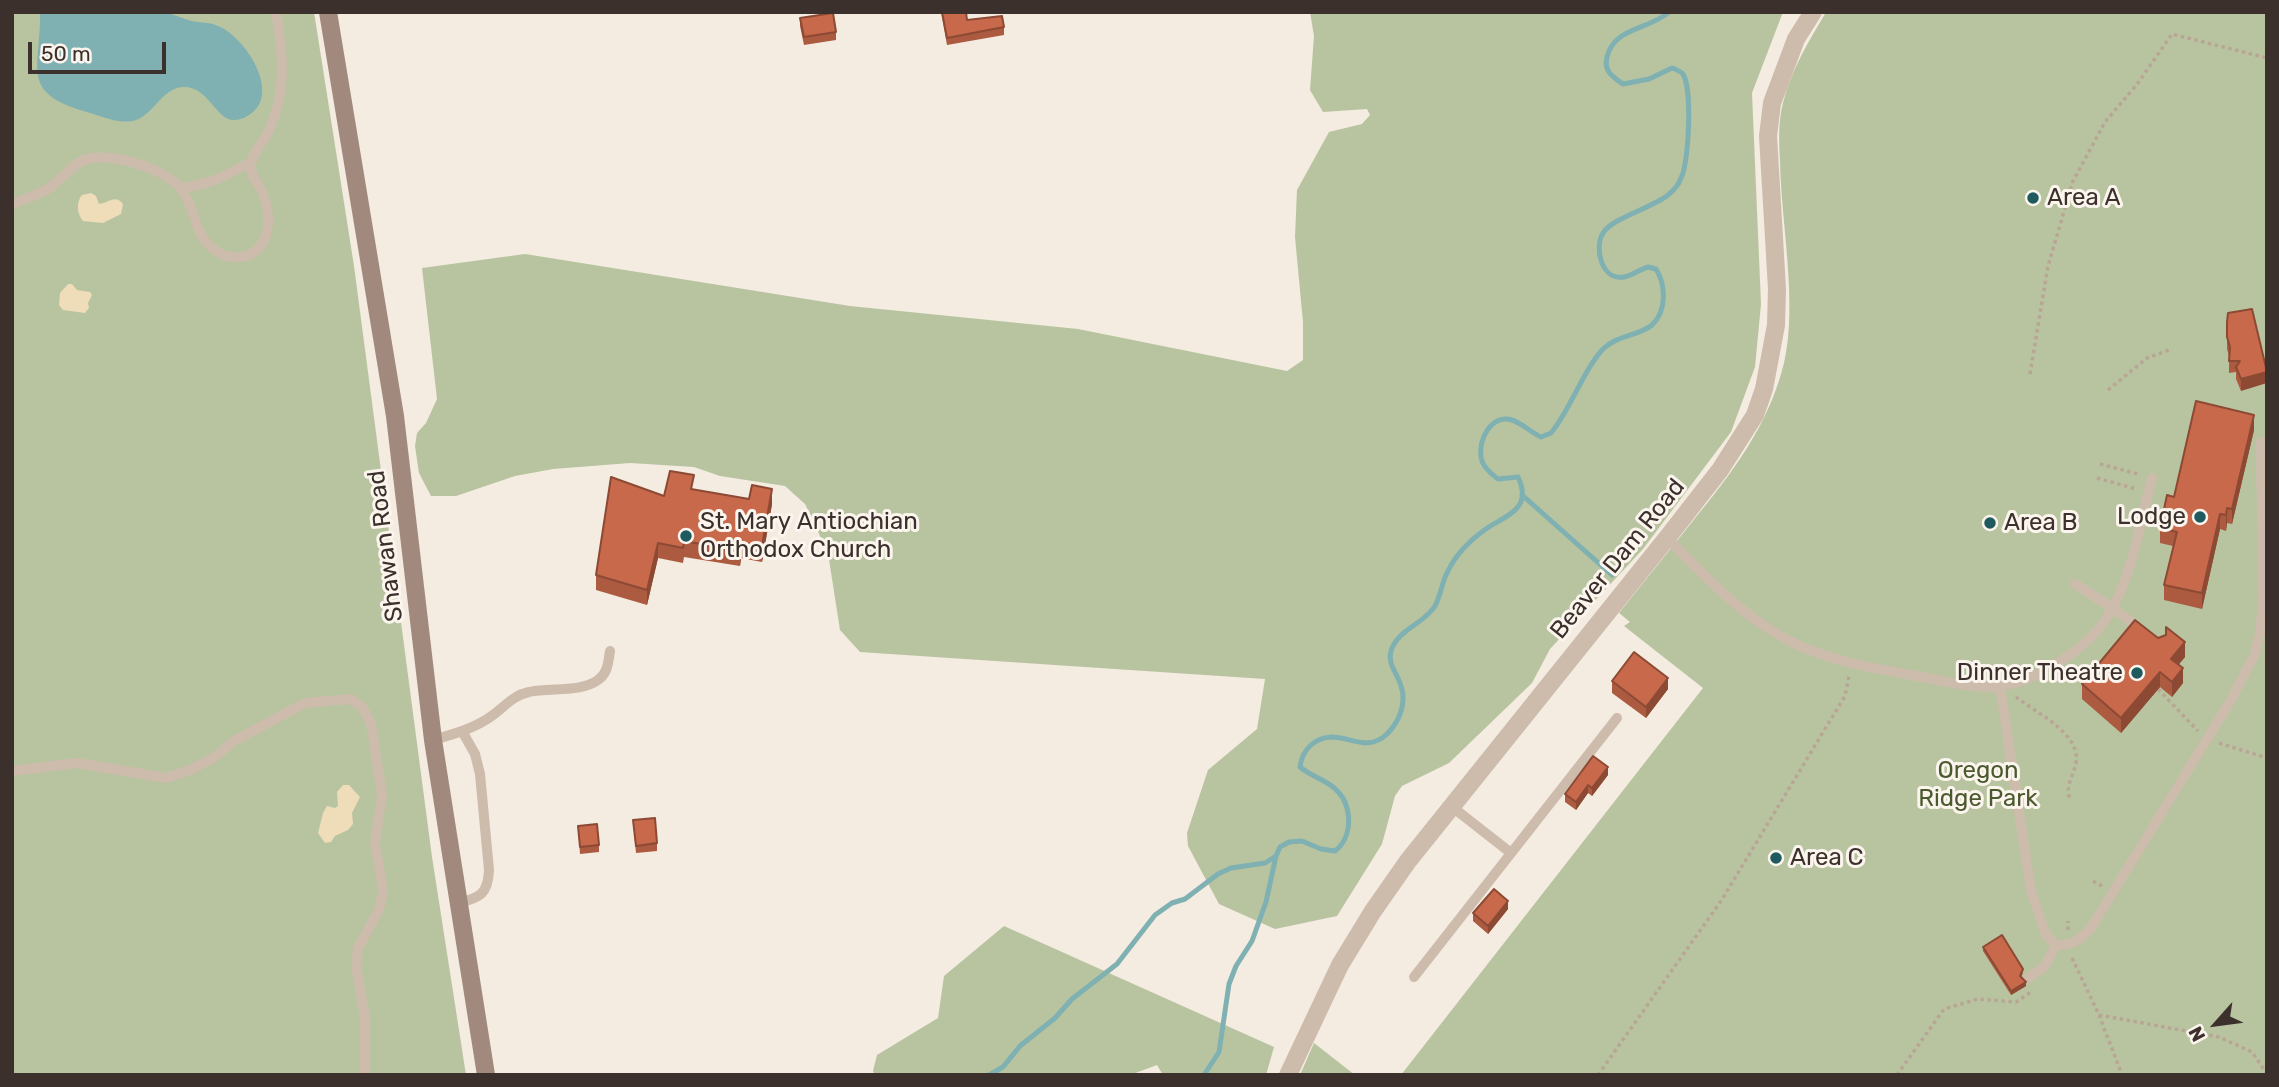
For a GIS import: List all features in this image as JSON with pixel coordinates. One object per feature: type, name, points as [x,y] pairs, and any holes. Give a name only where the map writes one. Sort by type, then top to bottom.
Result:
[{"type":"main road","name":"Shawan Road","points":[[328,12],[394,416],[433,740],[486,1075]]},
{"type":"street","name":"Beaver Dam Road","points":[[1288,1075],[1340,965],[1401,871],[1667,538],[1741,440],[1755,415],[1764,389],[1776,325],[1777,289],[1768,136],[1772,103],[1796,39],[1813,12]]},
{"type":"lane","points":[[12,205],[50,187],[83,160],[124,160],[169,177],[181,188],[206,243],[228,257],[246,256],[259,249],[268,234],[268,212],[251,172],[251,162],[277,110],[283,48],[276,12]]},
{"type":"lane","points":[[181,188],[201,186],[223,178],[251,162]]},
{"type":"lane","points":[[2031,976],[2045,966],[2061,945],[2076,942],[2091,928],[2231,700],[2255,654],[2263,604],[2261,442]]},
{"type":"lane","points":[[1667,538],[1714,585],[1769,628],[1810,651],[1850,664],[1971,686],[2000,686],[2018,682],[2057,664],[2095,634],[2113,608],[2125,580],[2152,478]]},
{"type":"lane","points":[[2075,584],[2113,608],[2150,638]]},
{"type":"lane","points":[[433,740],[461,731],[492,716],[509,701],[528,692],[582,686],[597,681],[607,670],[610,652]]},
{"type":"lane","points":[[2000,686],[2031,891],[2046,934],[2061,945]]},
{"type":"lane","points":[[12,771],[76,763],[166,778],[190,770],[215,757],[234,741],[305,703],[351,699],[362,707],[371,723],[382,795],[375,843],[383,891],[379,910],[358,948],[356,966],[365,1018],[365,1075]]},
{"type":"lane","points":[[1414,977],[1617,718]]},
{"type":"lane","points":[[458,902],[474,900],[489,885],[480,774],[475,754],[461,731]]},
{"type":"lane","points":[[1451,806],[1511,853]]},
{"type":"path","points":[[2030,374],[2048,266],[2069,193],[2105,122],[2138,83],[2172,34],[2267,58]]},
{"type":"path","points":[[2108,390],[2147,358],[2169,350]]},
{"type":"path","points":[[2100,464],[2152,478]]},
{"type":"path","points":[[2097,478],[2148,492]]},
{"type":"path","points":[[1598,1075],[1721,901],[1845,696],[1850,664]]},
{"type":"path","points":[[2000,686],[2070,739],[2076,750],[2076,761],[2066,790],[2070,799]]},
{"type":"path","points":[[2061,945],[2099,1015],[2122,1075]]},
{"type":"path","points":[[1897,1075],[1944,1009],[1978,999],[2016,1002],[2028,995],[2039,983],[2031,976]]},
{"type":"path","points":[[2099,1015],[2219,1038],[2252,1052],[2267,1074]]},
{"type":"green space","points":[[12,12],[314,12],[354,266],[432,857],[466,1075],[12,1075]]},
{"type":"green space","points":[[1310,12],[1783,12],[1752,93],[1761,304],[1755,367],[1731,432],[1643,549],[1550,649],[1532,683],[1449,763],[1402,786],[1395,796],[1382,844],[1337,916],[1275,929],[1219,904],[1188,846],[1187,833],[1208,770],[1257,729],[1265,679],[860,652],[840,630],[828,553],[805,504],[785,486],[720,476],[694,467],[630,463],[553,469],[515,476],[456,496],[431,496],[419,473],[415,446],[417,433],[426,423],[437,399],[422,268],[525,254],[850,306],[1078,329],[1287,371],[1303,360],[1303,322],[1295,237],[1297,190],[1329,132],[1362,124],[1370,115],[1367,109],[1323,112],[1310,90],[1314,36]]},
{"type":"green space","name":"Oregon Ridge Park","points":[[1826,12],[2267,12],[2267,1075],[1401,1075],[1703,688],[1624,626],[1630,622],[1619,613],[1735,467],[1759,428],[1777,386],[1788,340],[1789,315],[1780,117],[1786,91],[1796,67]]},
{"type":"green space","points":[[1004,926],[1274,1047],[1266,1075],[1163,1075],[1157,1065],[1130,1075],[875,1075],[873,1071],[877,1055],[938,1018],[944,976]]},
{"type":"green space","points":[[1314,1043],[1355,1075],[1300,1075]]},
{"type":"sand","points":[[91,193],[96,196],[99,204],[115,199],[120,201],[123,204],[121,214],[103,223],[83,221],[78,212],[78,204],[82,195]]},
{"type":"sand","points":[[68,284],[92,295],[85,313],[63,310],[59,305],[60,293]]},
{"type":"sand","points":[[343,785],[349,785],[360,797],[352,813],[353,824],[348,830],[335,836],[331,842],[325,843],[318,833],[323,813],[327,806],[338,806],[337,792]]},
{"type":"water","points":[[40,12],[158,12],[215,25],[238,40],[255,64],[262,91],[260,102],[253,112],[242,119],[227,119],[199,92],[192,88],[176,88],[142,117],[124,122],[67,105],[52,97],[43,88],[38,77]]},
{"type":"building","points":[[942,12],[966,12],[967,20],[1002,16],[1004,27],[947,38]]},
{"type":"building","points":[[833,13],[836,32],[804,37],[800,18]]},
{"type":"building","points":[[2252,309],[2267,372],[2241,379],[2236,367],[2240,361],[2229,361],[2228,313]]},
{"type":"building","name":"Lodge","points":[[2196,401],[2254,415],[2232,509],[2227,508],[2226,515],[2220,514],[2202,593],[2164,585],[2177,532],[2160,528],[2167,495],[2174,497]]},
{"type":"building","name":"St. Mary Antiochian Orthodox Church","points":[[670,471],[694,475],[691,489],[749,499],[752,485],[772,489],[762,546],[741,543],[740,551],[684,541],[683,548],[658,543],[647,590],[596,575],[611,477],[664,496]]},
{"type":"building","name":"Dinner Theatre","points":[[2135,620],[2158,638],[2166,635],[2166,627],[2185,642],[2171,659],[2183,668],[2172,682],[2160,672],[2121,718],[2082,684]]},
{"type":"building","points":[[1634,652],[1668,678],[1646,707],[1612,681]]},
{"type":"building","points":[[1593,756],[1608,767],[1592,788],[1588,785],[1576,802],[1565,794]]},
{"type":"building","points":[[655,818],[657,843],[636,846],[633,820]]},
{"type":"building","points":[[597,824],[599,845],[580,847],[578,826]]},
{"type":"building","points":[[1494,889],[1508,901],[1488,926],[1473,913]]},
{"type":"building","points":[[2002,935],[2023,969],[2020,976],[2026,982],[2011,991],[1983,947]]},
{"type":"waterway","points":[[1204,1075],[1219,1052],[1229,984],[1236,966],[1252,941],[1266,902],[1280,847],[1289,842],[1302,841],[1321,849],[1335,851],[1346,837],[1349,819],[1340,794],[1300,767],[1303,756],[1310,746],[1325,738],[1366,743],[1387,734],[1401,712],[1403,699],[1403,692],[1390,660],[1394,643],[1435,606],[1446,575],[1463,549],[1519,505],[1522,488],[1518,477],[1498,479],[1487,470],[1481,450],[1484,436],[1492,425],[1505,419],[1515,421],[1541,437],[1551,433],[1603,349],[1615,341],[1647,329],[1660,313],[1663,290],[1656,269],[1648,267],[1627,276],[1616,277],[1605,269],[1599,246],[1600,239],[1608,228],[1668,195],[1679,183],[1684,170],[1689,107],[1682,73],[1672,68],[1649,79],[1623,84],[1612,76],[1606,66],[1611,47],[1617,40],[1669,12]]},
{"type":"waterway","points":[[1522,495],[1612,575]]},
{"type":"waterway","points":[[989,1075],[1003,1067],[1020,1046],[1055,1018],[1072,999],[1117,964],[1155,915],[1172,903],[1185,899],[1218,874],[1231,868],[1265,863],[1276,856]]},
{"type":"place","name":"Area A","points":[[2033,198]]},
{"type":"place","name":"Lodge","points":[[2200,517]]},
{"type":"place","name":"Area B","points":[[1990,523]]},
{"type":"place","name":"St. Mary Antiochian Orthodox Church","points":[[686,536]]},
{"type":"place","name":"Dinner Theatre","points":[[2137,673]]},
{"type":"place","name":"Area C","points":[[1776,858]]}]
